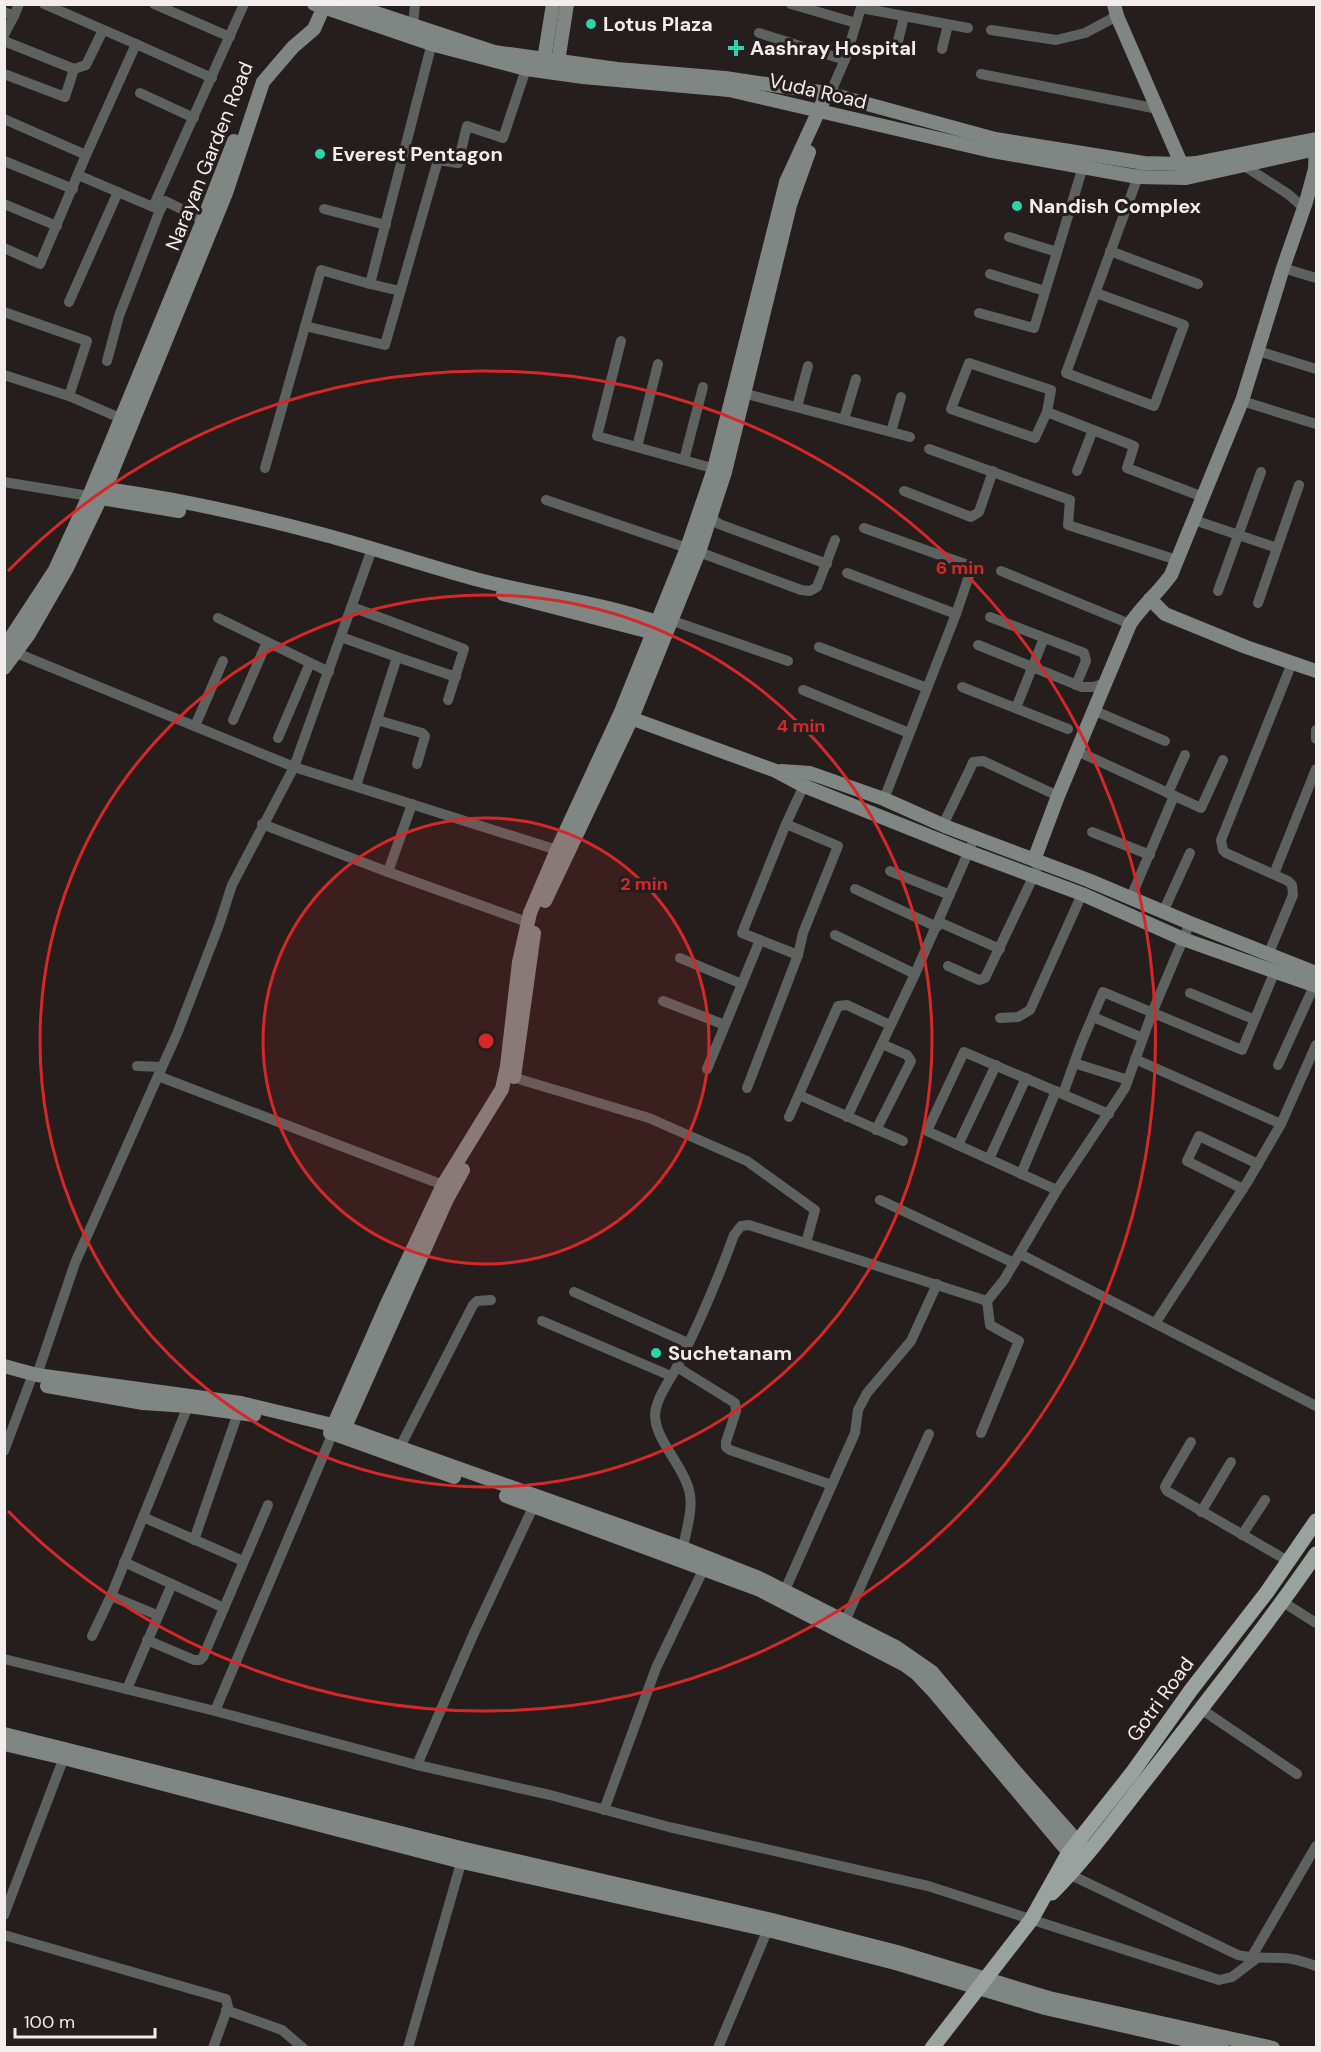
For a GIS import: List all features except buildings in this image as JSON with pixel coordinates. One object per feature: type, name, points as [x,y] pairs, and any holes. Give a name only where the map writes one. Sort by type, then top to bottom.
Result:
[{"type":"main road","name":"Gotri Road","points":[[1042,1904],[1077,1857],[1132,1773],[1191,1690],[1267,1592],[1317,1521]]},
{"type":"main road","name":"Gotri Road","points":[[932,2048],[1018,1938],[1077,1857],[1201,1709],[1317,1554]]},
{"type":"street","points":[[4,35],[9,14],[18,4]]},
{"type":"street","points":[[44,4],[212,78]]},
{"type":"street","points":[[154,4],[230,37]]},
{"type":"street","points":[[107,361],[119,316],[157,209],[244,4]]},
{"type":"street","name":"Vuda Road","points":[[349,4],[412,26],[433,39]]},
{"type":"street","points":[[412,26],[415,4]]},
{"type":"street","points":[[791,4],[856,23]]},
{"type":"street","points":[[550,66],[554,5]]},
{"type":"street","points":[[336,1433],[386,1306],[443,1185],[510,1076],[537,920],[664,628],[693,550],[719,471],[739,392],[782,194],[790,172],[819,120],[830,94],[844,60],[861,6],[904,17],[969,28]]},
{"type":"street","points":[[991,30],[1056,40],[1076,36],[1115,10],[1184,171]]},
{"type":"street","name":"Vuda Road","points":[[319,14],[433,39],[527,63],[690,88],[729,90],[819,120],[987,150],[1084,164],[1144,163],[1184,171],[1243,165],[1316,149]]},
{"type":"street","name":"Narayan Garden Road","points":[[9,650],[29,634],[67,568],[209,221],[226,194],[263,82],[319,14]]},
{"type":"street","points":[[897,45],[904,17]]},
{"type":"street","points":[[942,49],[948,25]]},
{"type":"street","points":[[4,41],[74,69],[86,65],[103,30]]},
{"type":"street","points":[[759,33],[844,60]]},
{"type":"street","points":[[370,284],[433,39]]},
{"type":"street","points":[[4,248],[40,264],[136,44]]},
{"type":"street","points":[[305,326],[385,345],[438,160],[458,163],[468,126],[504,138],[527,63]]},
{"type":"street","name":"Vuda Road","points":[[550,66],[725,78],[830,94],[1084,164],[1135,184],[1317,139]]},
{"type":"street","points":[[4,74],[65,97],[74,69]]},
{"type":"street","points":[[981,74],[1158,109]]},
{"type":"street","points":[[140,93],[194,118]]},
{"type":"street","points":[[4,119],[86,155]]},
{"type":"street","points":[[948,966],[982,980],[985,978],[1034,876],[1058,796],[1130,624],[1142,605],[1158,593],[1171,576],[1242,401],[1315,169],[1317,144]]},
{"type":"street","points":[[4,161],[73,189]]},
{"type":"street","points":[[1095,293],[1184,325],[1154,405],[1066,373],[1110,251],[1144,163]]},
{"type":"street","points":[[979,313],[1034,328],[1084,164]]},
{"type":"street","points":[[1243,165],[1288,194],[1300,218]]},
{"type":"street","points":[[78,174],[157,209]]},
{"type":"street","points":[[69,302],[118,192]]},
{"type":"street","points":[[157,209],[165,201],[209,221]]},
{"type":"street","points":[[4,204],[57,226]]},
{"type":"street","points":[[324,209],[386,225]]},
{"type":"street","points":[[1009,237],[1056,252]]},
{"type":"street","points":[[1110,251],[1198,284]]},
{"type":"street","points":[[1283,268],[1317,278]]},
{"type":"street","points":[[266,468],[321,270],[400,291]]},
{"type":"street","points":[[990,274],[1045,291]]},
{"type":"street","points":[[4,312],[87,341],[69,396]]},
{"type":"street","points":[[621,341],[597,436],[719,471]]},
{"type":"street","points":[[1258,351],[1317,369]]},
{"type":"street","points":[[969,363],[1052,390],[1047,412],[1035,438],[951,409],[969,363]]},
{"type":"street","points":[[637,447],[658,364]]},
{"type":"street","points":[[797,407],[808,366]]},
{"type":"street","points":[[4,375],[69,396],[127,421]]},
{"type":"street","points":[[844,419],[856,379]]},
{"type":"street","points":[[684,460],[703,387]]},
{"type":"street","points":[[739,392],[910,437]]},
{"type":"street","points":[[891,432],[901,397]]},
{"type":"street","points":[[1242,401],[1317,424]]},
{"type":"street","points":[[1047,412],[1134,446],[1127,468],[1203,497]]},
{"type":"street","points":[[1077,471],[1093,430]]},
{"type":"street","points":[[929,449],[1070,500],[1068,525],[1177,560]]},
{"type":"street","points":[[693,550],[711,517],[719,471]]},
{"type":"street","points":[[904,491],[971,517],[979,512],[993,471]]},
{"type":"street","points":[[1218,591],[1261,472]]},
{"type":"street","points":[[4,482],[231,512],[327,536],[370,554],[464,585],[664,628],[788,661]]},
{"type":"street","points":[[1258,603],[1299,485]]},
{"type":"street","name":"Narayan Garden Road","points":[[9,650],[9,632],[55,570],[97,493]]},
{"type":"street","points":[[546,501],[806,591],[817,587],[835,540]]},
{"type":"street","points":[[711,517],[719,524],[827,564]]},
{"type":"street","points":[[1194,520],[1277,548]]},
{"type":"street","points":[[864,528],[969,567],[971,570],[884,800]]},
{"type":"street","points":[[4,1451],[75,1263],[160,1072],[219,925],[232,885],[294,766],[370,554]]},
{"type":"street","points":[[1001,571],[1130,624]]},
{"type":"street","points":[[847,573],[956,614]]},
{"type":"street","points":[[1150,599],[1166,614],[1246,647],[1317,671]]},
{"type":"street","points":[[352,607],[464,649],[448,700]]},
{"type":"street","points":[[990,617],[1084,653],[1086,661],[1076,685]]},
{"type":"street","points":[[218,618],[328,672]]},
{"type":"street","points":[[9,632],[29,634]]},
{"type":"street","points":[[341,637],[456,677]]},
{"type":"street","points":[[1016,708],[1044,638]]},
{"type":"street","points":[[233,720],[267,642]]},
{"type":"street","points":[[978,645],[1088,689],[1105,683]]},
{"type":"street","points":[[819,647],[927,688]]},
{"type":"street","points":[[4,668],[9,650],[294,766],[557,850]]},
{"type":"street","points":[[356,786],[397,657]]},
{"type":"street","points":[[195,726],[223,662]]},
{"type":"street","points":[[278,738],[310,663]]},
{"type":"street","points":[[1268,955],[1294,889],[1288,881],[1226,853],[1221,840],[1292,663]]},
{"type":"street","points":[[962,687],[1068,729]]},
{"type":"street","points":[[802,690],[909,733]]},
{"type":"street","points":[[1093,710],[1166,741]]},
{"type":"street","points":[[626,716],[776,771],[884,800],[975,838],[1131,897],[1268,955],[1316,982]]},
{"type":"street","points":[[215,1711],[336,1433],[447,1199],[508,1094],[519,962],[527,922],[557,850],[626,716]]},
{"type":"street","points":[[377,720],[425,736],[417,764]]},
{"type":"street","points":[[1317,730],[1317,739]]},
{"type":"street","points":[[1077,751],[1201,808],[1223,760]]},
{"type":"street","points":[[1131,897],[1150,855],[1185,755]]},
{"type":"street","points":[[944,825],[973,762],[978,760],[1058,796]]},
{"type":"street","points":[[1274,874],[1317,769]]},
{"type":"street","points":[[798,956],[742,933],[786,824],[807,779]]},
{"type":"street","points":[[807,779],[969,852],[1082,894],[1183,939],[1275,971],[1316,982]]},
{"type":"street","points":[[388,872],[412,804]]},
{"type":"street","points":[[747,1088],[798,956],[803,933],[838,846],[786,824]]},
{"type":"street","points":[[262,825],[527,922]]},
{"type":"street","points":[[1092,832],[1150,855]]},
{"type":"street","points":[[848,1117],[938,924],[975,838]]},
{"type":"street","points":[[1163,912],[1190,853]]},
{"type":"street","points":[[890,871],[950,895]]},
{"type":"street","points":[[855,889],[1000,950]]},
{"type":"street","points":[[1000,1018],[1018,1017],[1030,1010],[1082,894]]},
{"type":"street","points":[[981,1433],[1019,1341],[990,1325],[987,1302],[1128,1080],[1152,1013],[1190,923]]},
{"type":"street","points":[[835,935],[915,974]]},
{"type":"street","points":[[707,1070],[760,940]]},
{"type":"street","points":[[680,958],[742,984]]},
{"type":"street","points":[[1021,1174],[1074,1063],[1103,992],[1242,1050],[1275,971]]},
{"type":"street","points":[[1278,1065],[1316,982]]},
{"type":"street","points":[[1190,993],[1253,1019]]},
{"type":"street","points":[[663,1001],[725,1025]]},
{"type":"street","points":[[789,1117],[838,1006],[847,1005],[890,1025]]},
{"type":"street","points":[[1093,1017],[1143,1038]]},
{"type":"street","points":[[876,1130],[910,1061],[907,1055],[882,1044]]},
{"type":"street","points":[[1156,1322],[1258,1164],[1281,1124],[1317,1045]]},
{"type":"street","points":[[1057,1190],[927,1131],[964,1052],[1108,1114]]},
{"type":"street","points":[[1135,1059],[1281,1124]]},
{"type":"street","points":[[1074,1063],[1128,1080]]},
{"type":"street","points":[[958,1145],[996,1065]]},
{"type":"street","points":[[137,1066],[160,1072],[443,1185]]},
{"type":"street","points":[[510,1076],[649,1118],[747,1161],[815,1210],[806,1243]]},
{"type":"street","points":[[989,1159],[1026,1078]]},
{"type":"street","points":[[799,1095],[903,1141]]},
{"type":"street","points":[[1243,1189],[1187,1161],[1199,1136],[1258,1164]]},
{"type":"street","points":[[880,1200],[1017,1258],[1156,1322],[1317,1406]]},
{"type":"street","points":[[683,1548],[691,1501],[690,1490],[659,1432],[655,1419],[656,1411],[734,1235],[741,1226],[749,1225],[987,1302]]},
{"type":"street","points":[[785,1590],[855,1433],[858,1410],[867,1394],[911,1341],[937,1284]]},
{"type":"street","points":[[574,1292],[688,1343]]},
{"type":"street","points":[[400,1446],[473,1305],[477,1301],[491,1299]]},
{"type":"street","points":[[542,1321],[674,1371],[735,1403],[736,1411],[726,1447],[832,1485]]},
{"type":"street","points":[[4,1366],[33,1377],[143,1403],[240,1407]]},
{"type":"street","points":[[4,1375],[33,1377],[240,1407],[336,1433],[400,1446],[535,1502],[785,1590],[904,1652],[932,1672],[1014,1770],[1077,1857]]},
{"type":"street","points":[[92,1636],[111,1596],[188,1406]]},
{"type":"street","points":[[194,1539],[240,1407]]},
{"type":"street","points":[[336,1433],[495,1491],[683,1548],[706,1564],[875,1648],[916,1673],[1077,1857],[1229,1952],[1254,1958],[1299,1960],[1317,1966]]},
{"type":"street","points":[[846,1621],[929,1434]]},
{"type":"street","points":[[1191,1442],[1165,1487],[1167,1491],[1288,1561]]},
{"type":"street","points":[[1201,1512],[1231,1462]]},
{"type":"street","points":[[1242,1535],[1265,1500]]},
{"type":"street","points":[[417,1765],[535,1502]]},
{"type":"street","points":[[147,1640],[194,1660],[200,1660],[203,1657],[268,1505]]},
{"type":"street","points":[[143,1517],[243,1561]]},
{"type":"street","points":[[124,1562],[224,1608]]},
{"type":"street","points":[[604,1810],[657,1668],[706,1564]]},
{"type":"street","points":[[127,1689],[172,1584]]},
{"type":"street","points":[[111,1596],[158,1615]]},
{"type":"street","points":[[1283,1602],[1317,1623]]},
{"type":"street","points":[[4,1659],[215,1711],[417,1765],[550,1795],[669,1827],[928,1886],[1219,1980],[1232,1977],[1254,1958],[1317,1846]]},
{"type":"street","points":[[1201,1709],[1297,1774]]},
{"type":"street","points":[[4,1734],[66,1753],[463,1856],[897,1952],[1045,2008],[1222,2048]]},
{"type":"street","points":[[4,1744],[66,1753]]},
{"type":"street","points":[[4,1916],[66,1753]]},
{"type":"street","points":[[408,2048],[463,1856]]},
{"type":"street","points":[[718,2048],[770,1925]]},
{"type":"street","points":[[4,1935],[220,1996],[228,2001],[213,2048]]},
{"type":"street","points":[[980,1984],[1273,2048]]},
{"type":"street","points":[[226,2010],[282,2030],[299,2046]]},
{"type":"place","name":"Lotus Plaza","points":[[591,24]]},
{"type":"place","name":"Aashray Hospital","points":[[736,48]]},
{"type":"place","name":"Everest Pentagon","points":[[320,154]]},
{"type":"place","name":"Nandish Complex","points":[[1017,206]]},
{"type":"place","name":"Suchetanam","points":[[656,1353]]}]
